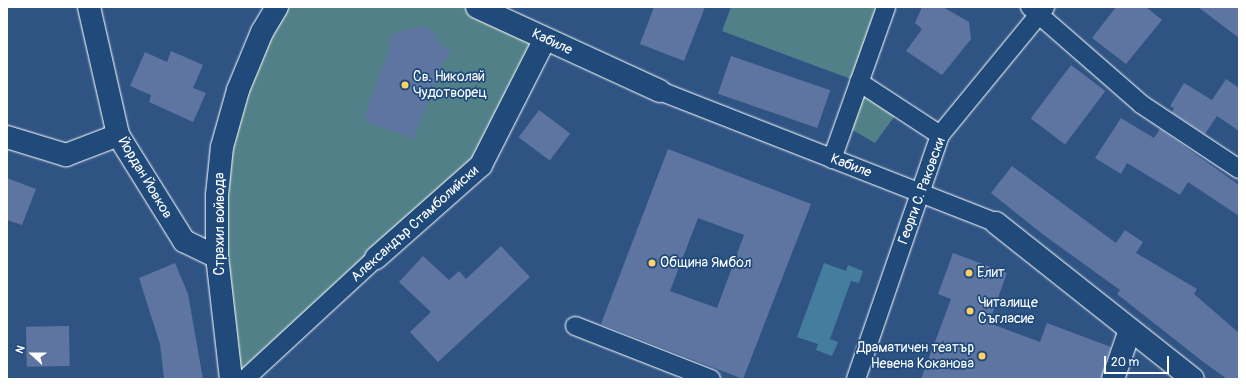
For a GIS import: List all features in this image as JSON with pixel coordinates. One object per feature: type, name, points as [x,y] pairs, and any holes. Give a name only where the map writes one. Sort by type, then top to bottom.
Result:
[{"type":"street","name":"Йордан Йовков","points":[[89,7],[118,135],[184,241],[217,257]]},
{"type":"street","name":"Страхил войвода","points":[[231,379],[217,257],[217,195],[222,147],[238,90],[262,32],[277,7]]},
{"type":"street","name":"Кабиле","points":[[477,7],[660,91],[996,223],[1193,379]]},
{"type":"street","points":[[832,159],[886,7]]},
{"type":"street","points":[[1038,10],[1141,104],[1239,169]]},
{"type":"street","name":"Георги С. Раковски","points":[[856,379],[940,135],[1038,10]]},
{"type":"street","name":"Александър Стамболийски","points":[[245,379],[376,258],[481,165],[546,39]]},
{"type":"street","points":[[859,82],[940,135]]},
{"type":"street","points":[[7,137],[66,155],[118,135]]},
{"type":"street","points":[[576,326],[712,379]]},
{"type":"street","points":[[1113,379],[1130,330]]},
{"type":"green space","points":[[277,7],[477,7],[545,39],[481,165],[231,379],[222,147]]},
{"type":"green space","points":[[731,7],[886,7],[859,82],[722,31]]},
{"type":"green space","points":[[859,82],[900,109],[875,143],[844,125]]},
{"type":"water","points":[[824,263],[846,271],[848,265],[863,271],[859,283],[851,281],[830,339],[838,342],[832,356],[816,350],[818,344],[797,337]]},
{"type":"building","points":[[654,7],[705,7],[684,61],[640,44]]},
{"type":"building","points":[[922,7],[943,7],[969,22],[971,39],[942,75],[906,51],[922,29],[915,23]]},
{"type":"building","points":[[1116,7],[1146,7],[1162,20],[1126,64],[1092,38]]},
{"type":"building","points":[[1198,7],[1239,7],[1239,38]]},
{"type":"building","name":"Св. Николай Чудотворец","points":[[422,26],[429,29],[435,35],[435,39],[451,53],[442,63],[414,139],[363,120],[390,48],[390,39],[396,33]]},
{"type":"building","points":[[171,51],[203,65],[193,88],[206,93],[193,122],[149,102],[151,95],[130,86],[145,52],[167,62]]},
{"type":"building","points":[[731,56],[830,90],[817,128],[718,94]]},
{"type":"building","points":[[1071,65],[1105,91],[1065,144],[1031,119]]},
{"type":"building","points":[[1226,79],[1239,88],[1239,131],[1217,116],[1205,134],[1172,112],[1174,108],[1170,106],[1184,83],[1212,100]]},
{"type":"building","points":[[539,110],[570,133],[550,161],[519,137]]},
{"type":"building","points":[[1121,118],[1154,138],[1160,129],[1239,185],[1239,216],[1188,182],[1180,195],[1127,163],[1121,174],[1095,158]]},
{"type":"building","name":"Община Ямбол","points":[[668,149],[811,204],[743,379],[601,324]],"holes":[[[698,218],[744,235],[717,308],[670,291]]]},
{"type":"building","points":[[1012,166],[1116,243],[1125,230],[1143,242],[1136,253],[1197,289],[1194,294],[1239,333],[1239,379],[1227,379],[1202,361],[1117,294],[1120,290],[1045,236],[991,193]]},
{"type":"building","points":[[7,178],[36,189],[22,225],[7,220]]},
{"type":"building","points":[[501,246],[530,277],[438,362],[410,332],[431,312],[399,282],[423,256],[449,280],[459,271],[466,279]]},
{"type":"building","name":"Читалище Съгласие","points":[[953,253],[1007,273],[989,323],[1040,342],[1047,323],[1111,347],[1101,379],[921,379],[951,299],[938,294]]},
{"type":"building","points":[[175,263],[188,294],[203,379],[164,379],[160,344],[139,278]]},
{"type":"building","points":[[69,326],[70,366],[27,367],[26,327]]},
{"type":"place","name":"Св. Николай Чудотворец","points":[[405,85]]},
{"type":"place","name":"Община Ямбол","points":[[652,263]]},
{"type":"place","name":"Елит","points":[[969,273]]},
{"type":"place","name":"Читалище Съгласие","points":[[970,311]]},
{"type":"place","name":"Драматичен театър Невена Коканова","points":[[982,356]]}]
